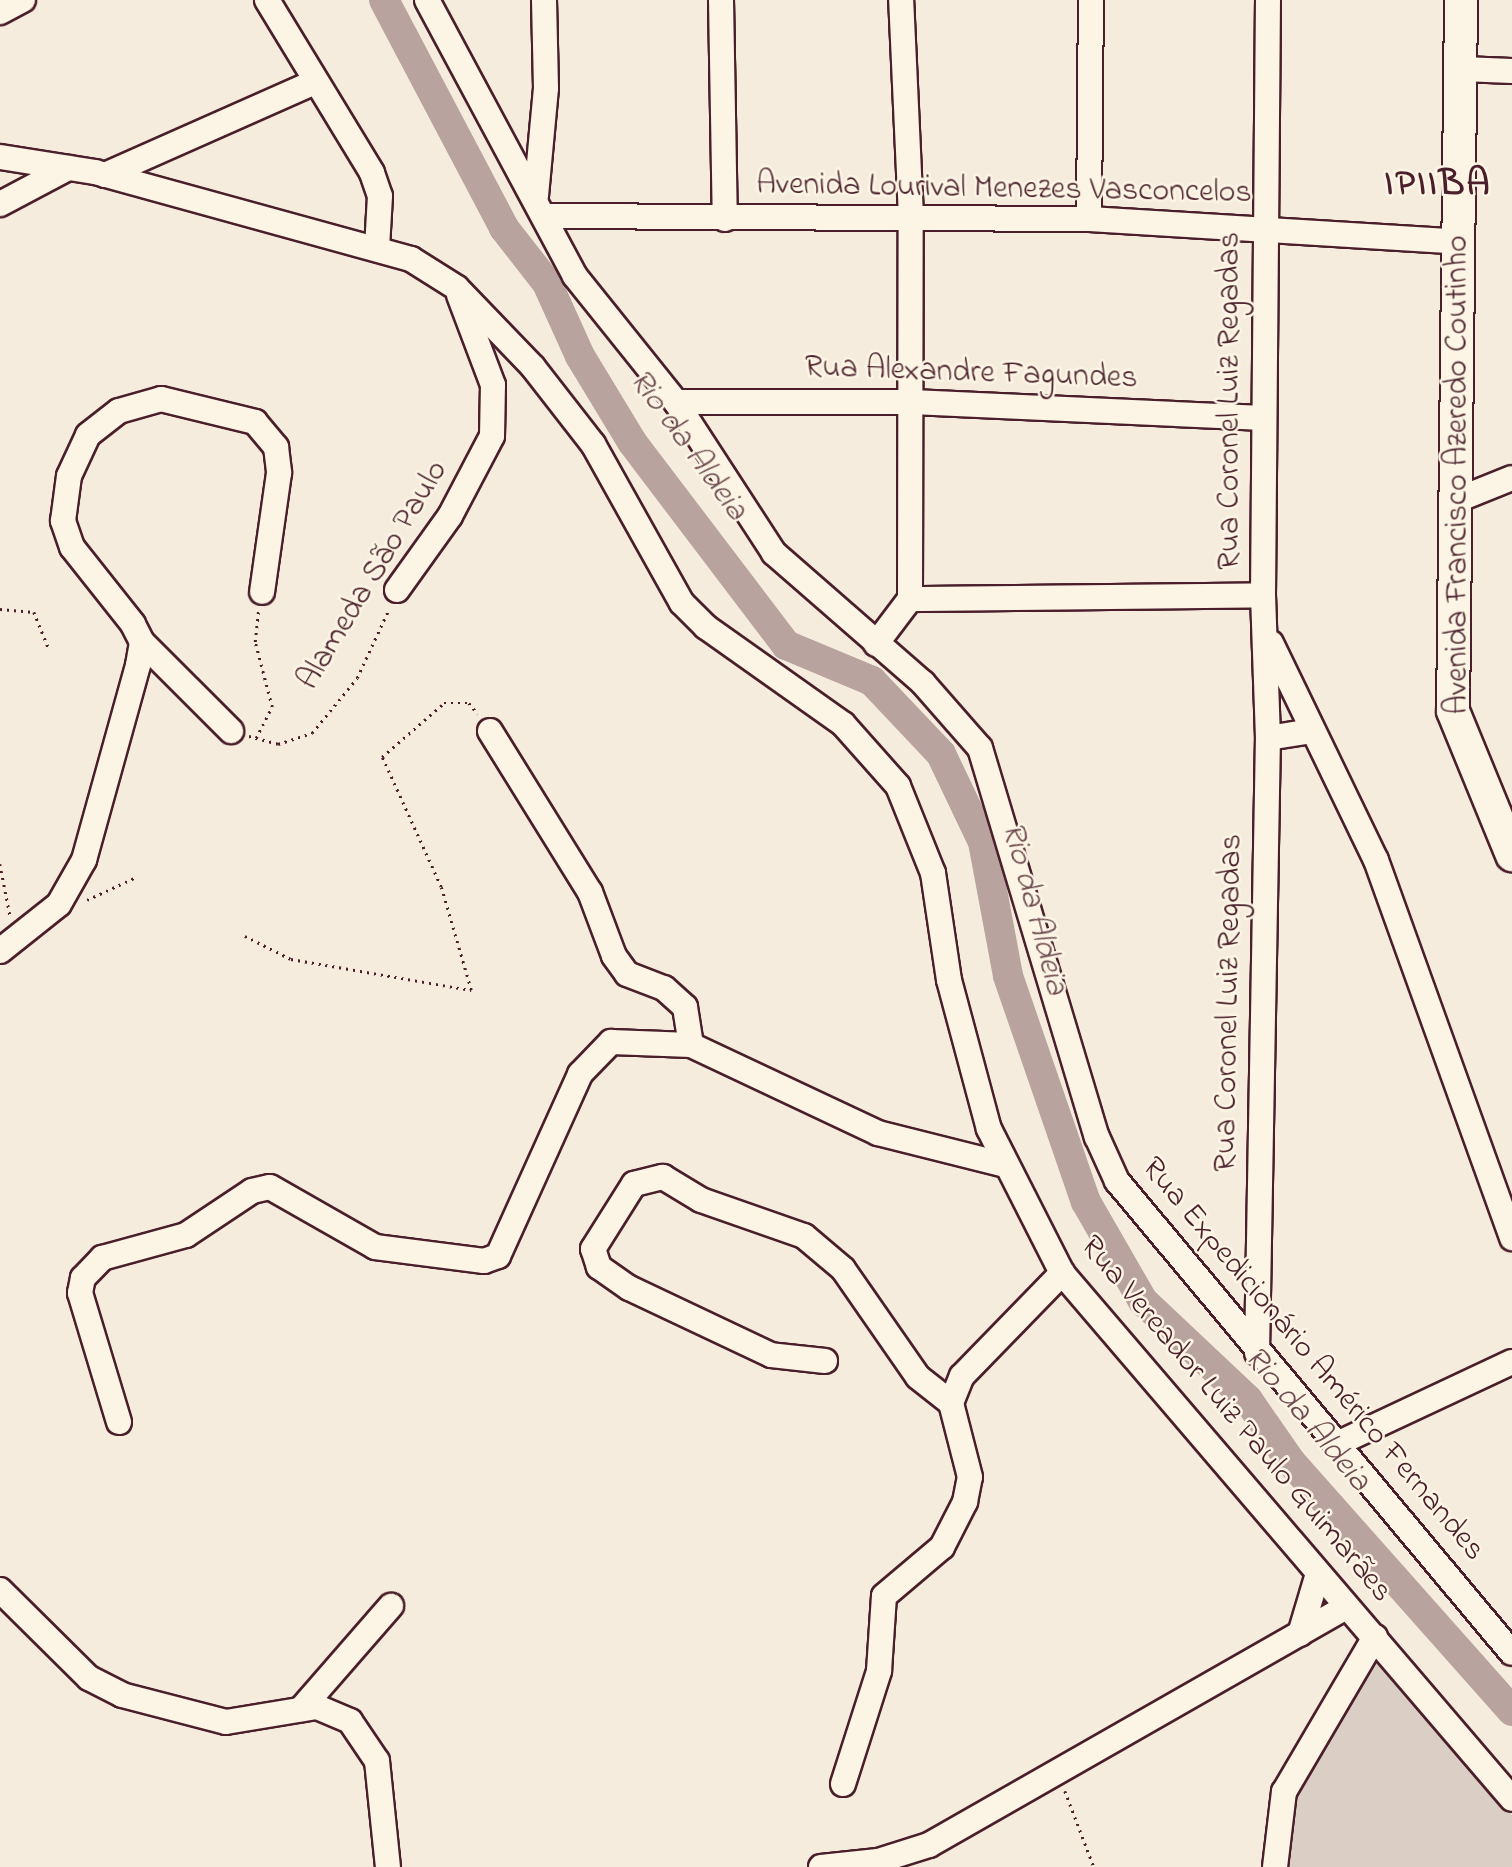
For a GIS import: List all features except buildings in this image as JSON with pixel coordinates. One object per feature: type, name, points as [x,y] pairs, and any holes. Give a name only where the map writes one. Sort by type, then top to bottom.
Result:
[{"type":"main road","name":"Avenida Francisco Azeredo Coutinho","points":[[1461,0],[1453,712],[1503,808],[1512,855]]},
{"type":"street","points":[[0,12],[23,0]]},
{"type":"street","points":[[267,0],[372,173],[380,196],[377,248]]},
{"type":"street","name":"Rua Expedicionário Américo Fernandes","points":[[427,0],[541,206],[575,276],[676,402],[783,564],[943,703],[980,748],[1112,1170],[1257,1353],[1339,1443],[1512,1653]]},
{"type":"street","points":[[541,206],[546,88],[544,0]]},
{"type":"street","points":[[721,0],[725,219]]},
{"type":"street","points":[[877,644],[909,599],[911,217],[901,0]]},
{"type":"street","points":[[1090,219],[1091,0]]},
{"type":"street","name":"Rua Coronel Luiz Regadas","points":[[1257,1353],[1268,738],[1268,635],[1263,595],[1268,0]]},
{"type":"street","points":[[1462,69],[1512,71]]},
{"type":"street","points":[[105,175],[315,82]]},
{"type":"street","name":"Rua Vereador Luiz Paulo Guimarães","points":[[0,157],[105,175],[377,248],[432,269],[457,288],[533,367],[593,444],[682,603],[706,627],[843,724],[898,786],[924,840],[971,1070],[1005,1165],[1062,1273],[1317,1577],[1375,1637],[1512,1799]]},
{"type":"street","points":[[0,205],[68,168]]},
{"type":"street","name":"Avenida Lourival Menezes Vasconcelos","points":[[541,206],[725,219],[1090,219],[1266,228],[1460,243]]},
{"type":"street","name":"Alameda São Paulo","points":[[397,590],[456,506],[492,436],[493,385],[457,288]]},
{"type":"street","points":[[231,731],[142,642],[72,547],[63,521],[75,455],[119,411],[143,401],[183,401],[239,414],[267,435],[279,473],[262,592]]},
{"type":"street","name":"Rua Alexandre Fagundes","points":[[676,402],[912,402],[1264,418]]},
{"type":"street","points":[[1455,501],[1512,478]]},
{"type":"street","points":[[909,599],[1263,595]]},
{"type":"street","name":"Rua Coronel Luiz Regadas","points":[[1268,635],[1376,860],[1512,1238]]},
{"type":"street","points":[[5,947],[59,904],[84,860],[142,642]]},
{"type":"street","points":[[490,731],[590,892],[614,956],[627,974],[664,988],[685,1007],[691,1045]]},
{"type":"street","points":[[1268,738],[1312,731]]},
{"type":"street","points":[[119,1422],[80,1293],[83,1278],[102,1258],[186,1235],[252,1191],[270,1187],[375,1247],[484,1261],[510,1241],[580,1074],[595,1055],[611,1042],[691,1045],[878,1133],[1005,1165]]},
{"type":"street","points":[[825,1361],[771,1355],[629,1289],[599,1267],[593,1249],[634,1184],[663,1177],[701,1200],[804,1236],[844,1269],[918,1377],[951,1403],[970,1477],[965,1502],[942,1547],[884,1597],[879,1671],[843,1784]]},
{"type":"street","points":[[951,1403],[977,1354],[1062,1273]]},
{"type":"street","points":[[1339,1443],[1512,1362]]},
{"type":"street","points":[[1300,1634],[1317,1577]]},
{"type":"street","points":[[0,1590],[89,1678],[122,1695],[226,1722],[301,1709],[337,1712],[373,1747],[388,1867]]},
{"type":"street","points":[[301,1709],[391,1606]]},
{"type":"street","points":[[821,1867],[878,1861],[929,1844],[1346,1607]]},
{"type":"street","points":[[1275,1867],[1284,1792],[1375,1637]]},
{"type":"path","name":"Alameda São Paulo","points":[[231,731],[278,744],[312,733],[331,715],[357,678],[397,590]]},
{"type":"path","points":[[256,738],[272,707],[255,642],[262,592]]},
{"type":"path","points":[[0,609],[34,612],[49,649]]},
{"type":"path","points":[[245,936],[291,959],[471,990],[441,887],[382,757],[444,703],[469,702],[490,731]]},
{"type":"path","points":[[0,864],[11,894],[5,947]]},
{"type":"path","points":[[76,905],[136,877]]},
{"type":"path","points":[[1057,1772],[1094,1867]]},
{"type":"shaded area","points":[[1374,1650],[1471,1758],[1512,1815],[1512,1867],[1285,1867],[1295,1788]]},
{"type":"waterway","name":"Rio da Aldeia","points":[[384,0],[504,228],[547,283],[580,356],[632,442],[786,645],[872,681],[941,754],[983,842],[1008,976],[1086,1202],[1143,1301],[1248,1400],[1291,1462],[1512,1711]]},
{"type":"district","name":"IPIIBA","points":[[1438,186]]}]
